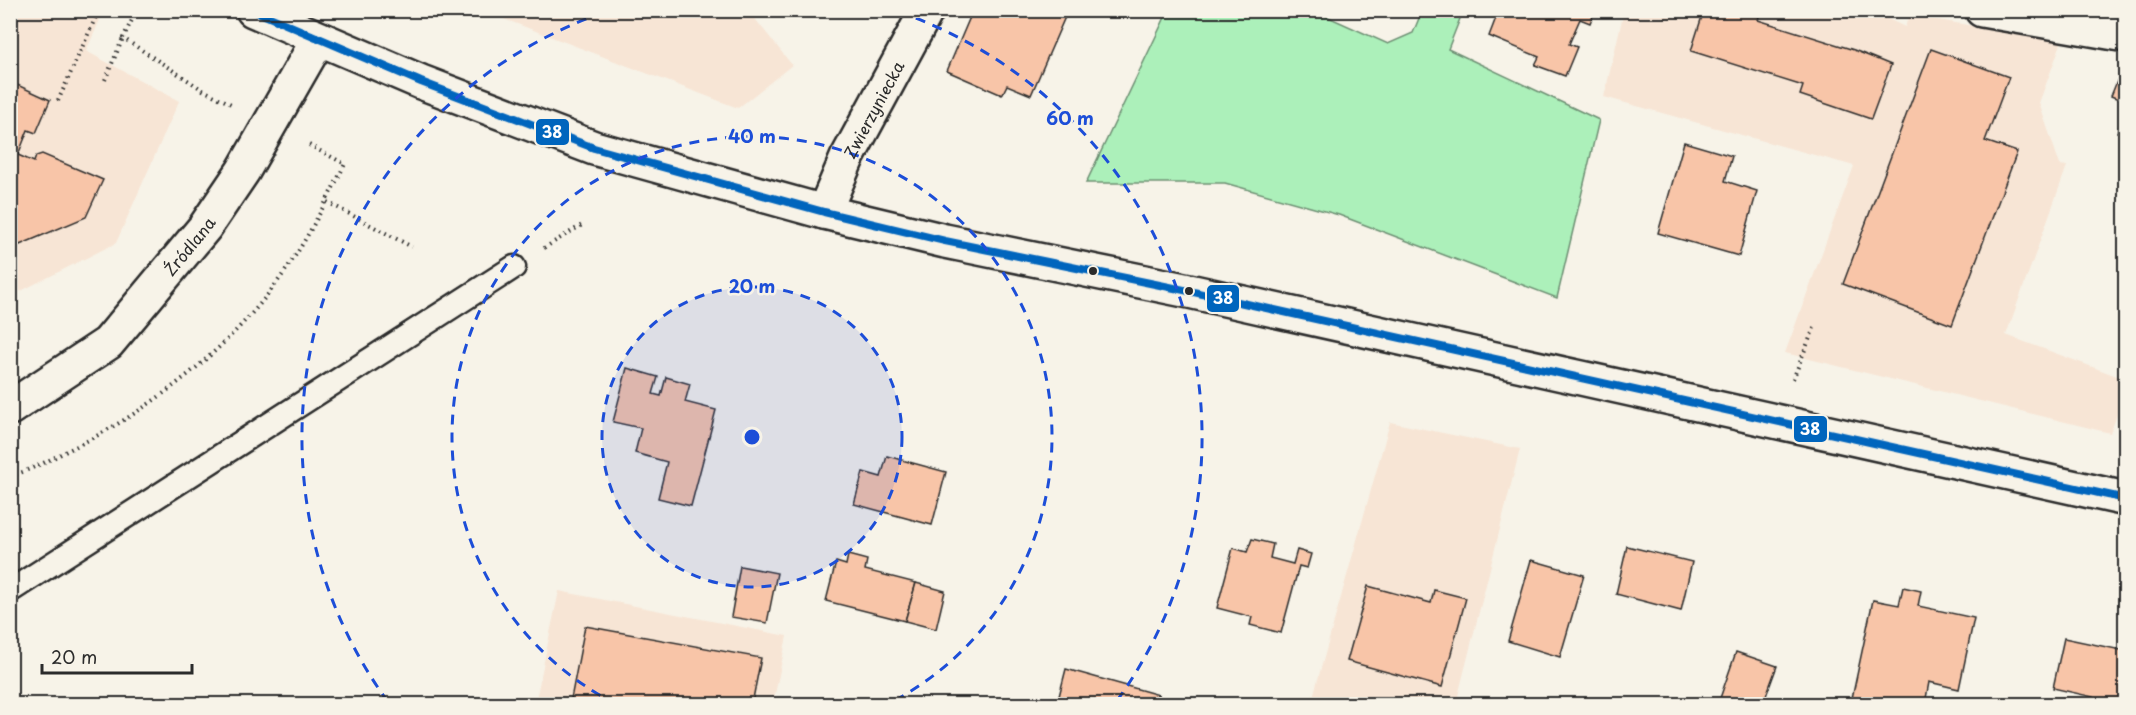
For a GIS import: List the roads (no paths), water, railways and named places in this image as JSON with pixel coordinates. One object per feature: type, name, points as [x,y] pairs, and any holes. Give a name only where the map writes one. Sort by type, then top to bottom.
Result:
[{"type":"street","points":[[253,10],[318,40],[421,82],[594,148],[824,212],[945,241],[1201,293],[2126,499]]},
{"type":"street","name":"Zwierzyniecka","points":[[824,212],[848,158],[927,10]]},
{"type":"street","points":[[1982,10],[2126,35]]},
{"type":"street","name":"Źródlana","points":[[10,408],[108,344],[205,227],[243,171],[318,40]]},
{"type":"lane","points":[[10,591],[514,267]]}]
